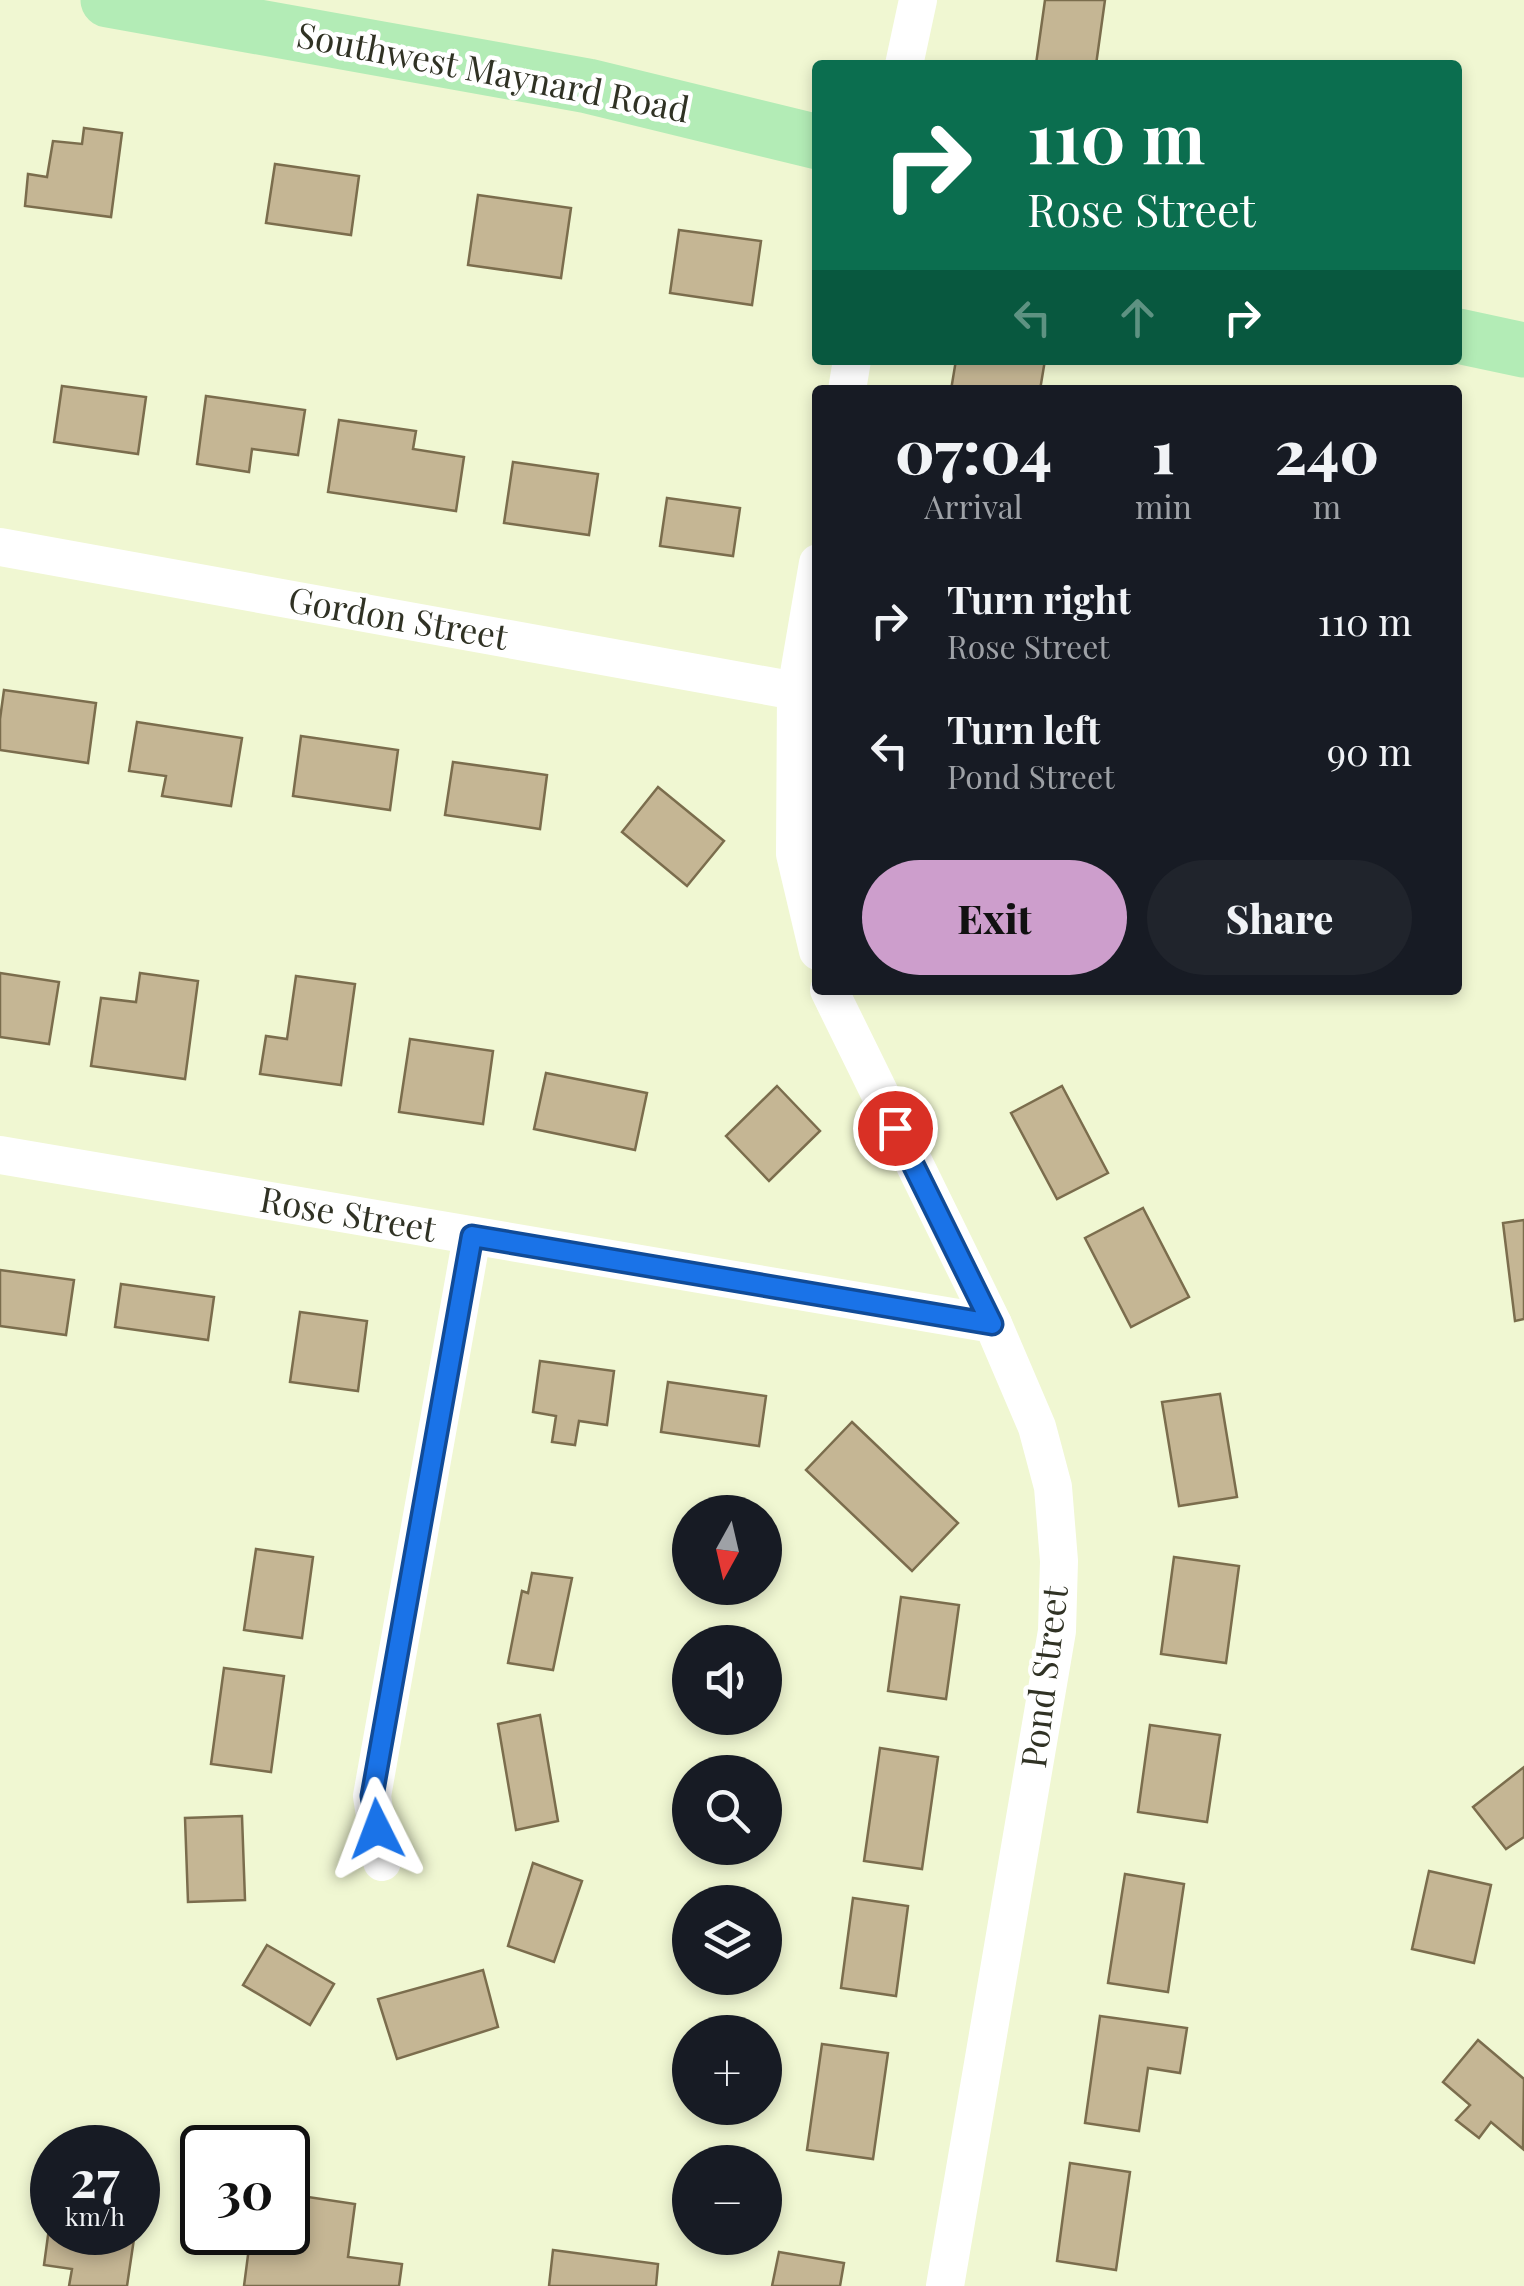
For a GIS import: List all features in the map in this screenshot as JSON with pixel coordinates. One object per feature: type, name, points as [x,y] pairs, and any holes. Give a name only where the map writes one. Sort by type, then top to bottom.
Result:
[{"type":"main road","name":"Southwest Maynard Road","points":[[108,0],[588,86],[812,141]]},
{"type":"main road","points":[[1462,337],[1524,350]]},
{"type":"street","points":[[905,60],[918,0]]},
{"type":"street","name":"Gordon Street","points":[[0,547],[796,691]]},
{"type":"street","points":[[812,599],[796,691],[794,854],[812,927]]},
{"type":"street","name":"Pond Street","points":[[831,995],[992,1324],[1037,1428],[1053,1487],[1059,1561],[1057,1631],[944,2286]]},
{"type":"street","name":"Rose Street","points":[[0,1155],[992,1324]]},
{"type":"street","points":[[382,1862],[372,1796],[472,1236]]},
{"type":"building","points":[[1045,0],[1105,0],[1097,60],[1037,60]]},
{"type":"building","points":[[84,128],[122,133],[111,217],[25,206],[28,174],[47,177],[53,141],[82,144]]},
{"type":"building","points":[[275,164],[359,176],[351,235],[266,223]]},
{"type":"building","points":[[478,195],[571,208],[561,278],[468,265]]},
{"type":"building","points":[[679,230],[761,241],[752,305],[670,293]]},
{"type":"building","points":[[955,365],[1044,365],[1041,385],[952,385]]},
{"type":"building","points":[[62,386],[146,397],[138,454],[54,442]]},
{"type":"building","points":[[206,396],[305,410],[298,455],[252,449],[249,472],[197,464]]},
{"type":"building","points":[[339,420],[416,431],[413,449],[464,457],[456,511],[328,492]]},
{"type":"building","points":[[513,462],[598,474],[589,535],[504,523]]},
{"type":"building","points":[[667,498],[740,508],[733,556],[660,546]]},
{"type":"building","points":[[4,690],[96,703],[88,763],[0,750]]},
{"type":"building","points":[[137,722],[242,738],[231,806],[162,796],[166,776],[129,771]]},
{"type":"building","points":[[301,736],[398,750],[390,810],[293,796]]},
{"type":"building","points":[[453,762],[547,775],[540,829],[445,815]]},
{"type":"building","points":[[658,787],[724,841],[687,886],[622,832]]},
{"type":"building","points":[[0,973],[59,982],[49,1044],[0,1037]]},
{"type":"building","points":[[140,973],[198,981],[185,1079],[91,1066],[101,998],[136,1002]]},
{"type":"building","points":[[296,976],[355,984],[341,1085],[260,1074],[266,1036],[287,1039]]},
{"type":"building","points":[[410,1039],[493,1051],[483,1124],[399,1112]]},
{"type":"building","points":[[546,1073],[647,1093],[635,1150],[534,1129]]},
{"type":"building","points":[[777,1086],[820,1131],[769,1181],[726,1136]]},
{"type":"building","points":[[1062,1086],[1108,1173],[1057,1199],[1011,1113]]},
{"type":"building","points":[[1143,1208],[1189,1297],[1131,1327],[1085,1238]]},
{"type":"building","points":[[1524,1220],[1524,1319],[1515,1321],[1503,1223]]},
{"type":"building","points":[[0,1270],[74,1280],[66,1335],[0,1326]]},
{"type":"building","points":[[121,1284],[214,1297],[208,1340],[115,1327]]},
{"type":"building","points":[[300,1312],[367,1321],[358,1391],[290,1382]]},
{"type":"building","points":[[540,1361],[614,1371],[607,1425],[579,1421],[575,1445],[552,1442],[556,1416],[533,1412]]},
{"type":"building","points":[[668,1382],[766,1396],[759,1446],[661,1432]]},
{"type":"building","points":[[1220,1394],[1237,1497],[1179,1506],[1162,1402]]},
{"type":"building","points":[[852,1422],[958,1523],[912,1571],[806,1470]]},
{"type":"building","points":[[256,1549],[313,1557],[302,1638],[244,1630]]},
{"type":"building","points":[[1174,1557],[1239,1566],[1226,1663],[1161,1654]]},
{"type":"building","points":[[532,1573],[572,1578],[553,1670],[508,1663],[522,1591],[528,1593]]},
{"type":"building","points":[[901,1597],[959,1605],[946,1699],[888,1691]]},
{"type":"building","points":[[224,1668],[284,1676],[271,1772],[211,1764]]},
{"type":"building","points":[[540,1715],[558,1821],[516,1830],[498,1724]]},
{"type":"building","points":[[1150,1725],[1220,1735],[1207,1822],[1138,1812]]},
{"type":"building","points":[[880,1748],[938,1757],[922,1869],[864,1861]]},
{"type":"building","points":[[1524,1767],[1524,1837],[1506,1849],[1473,1807]]},
{"type":"building","points":[[242,1816],[245,1900],[188,1902],[185,1818]]},
{"type":"building","points":[[533,1863],[582,1881],[554,1962],[508,1946]]},
{"type":"building","points":[[1429,1871],[1491,1885],[1474,1963],[1412,1949]]},
{"type":"building","points":[[1125,1874],[1184,1884],[1168,1992],[1108,1983]]},
{"type":"building","points":[[853,1898],[908,1906],[896,1996],[841,1988]]},
{"type":"building","points":[[267,1945],[334,1984],[310,2025],[243,1985]]},
{"type":"building","points":[[483,1970],[498,2027],[397,2059],[378,1999]]},
{"type":"building","points":[[1100,2016],[1187,2028],[1180,2073],[1148,2068],[1139,2131],[1085,2123]]},
{"type":"building","points":[[1478,2040],[1524,2079],[1523,2149],[1491,2122],[1479,2138],[1456,2120],[1470,2105],[1443,2082]]},
{"type":"building","points":[[822,2044],[888,2053],[873,2159],[807,2150]]},
{"type":"building","points":[[1070,2163],[1130,2172],[1116,2270],[1057,2261]]},
{"type":"building","points":[[310,2197],[355,2204],[348,2257],[402,2264],[399,2286],[244,2286],[248,2255],[310,2255]]},
{"type":"building","points":[[553,2250],[658,2264],[656,2286],[549,2286]]},
{"type":"building","points":[[782,2253],[844,2263],[840,2286],[772,2286]]},
{"type":"building","points":[[45,2255],[132,2255],[127,2286],[69,2286],[72,2269],[44,2265]]},
{"type":"route","points":[[377,1829],[372,1796],[472,1236],[992,1324],[895,1128]]}]
